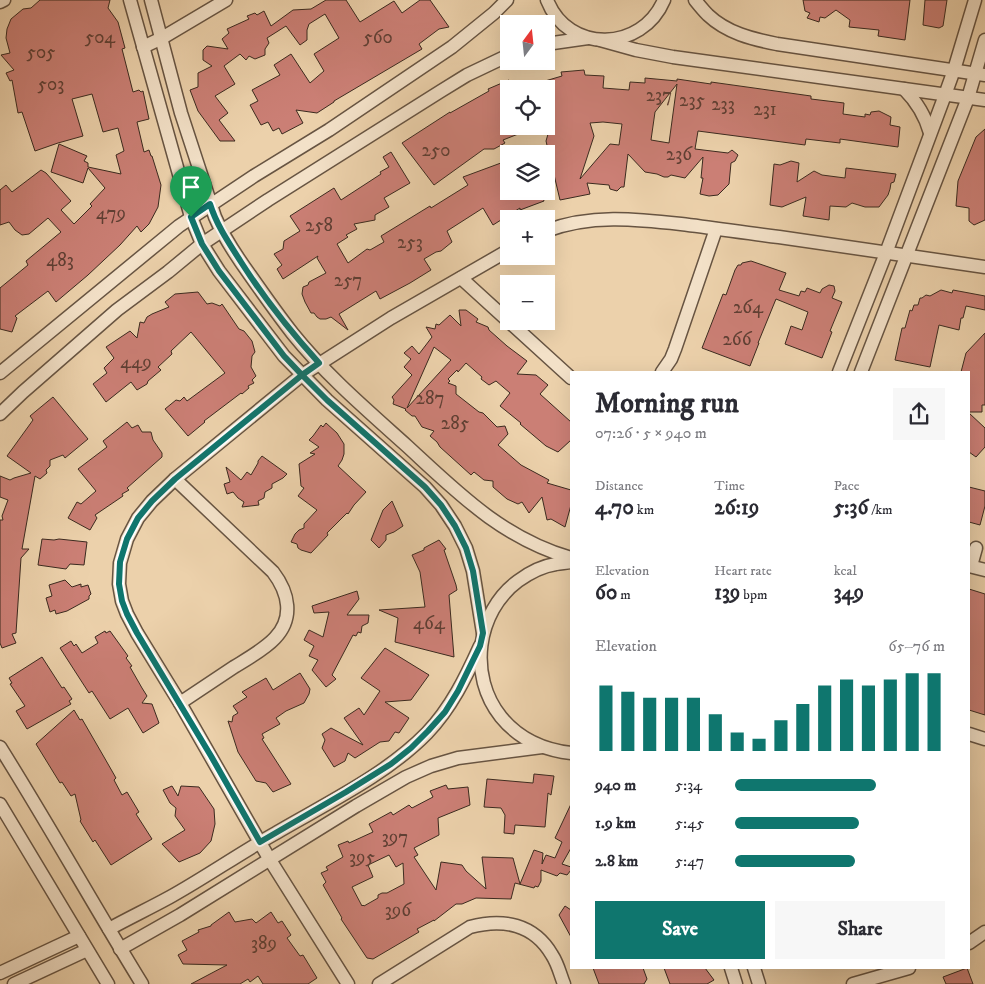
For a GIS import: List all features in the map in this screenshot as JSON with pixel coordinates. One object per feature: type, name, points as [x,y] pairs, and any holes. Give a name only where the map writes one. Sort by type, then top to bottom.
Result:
[{"type":"street","points":[[0,2],[4,0]]},
{"type":"street","points":[[130,0],[191,217],[202,244],[244,306],[284,356],[327,400],[425,487],[441,505],[455,526],[466,548],[473,571],[483,633]]},
{"type":"street","points":[[151,0],[181,113],[215,217],[221,231],[268,302],[319,363],[358,402],[470,504],[516,535],[570,558]]},
{"type":"street","points":[[143,47],[162,38],[226,0]]},
{"type":"street","points":[[0,373],[191,217],[329,130],[452,47],[507,0]]},
{"type":"street","points":[[547,0],[550,8],[560,21],[573,32],[636,50],[985,100]]},
{"type":"street","points":[[555,43],[618,39],[635,33],[649,23],[660,10],[664,0]]},
{"type":"street","points":[[695,0],[709,16],[727,29],[748,38],[980,74]]},
{"type":"street","points":[[839,371],[945,95],[975,0]]},
{"type":"street","points":[[861,371],[968,98],[980,74],[985,40]]},
{"type":"street","points":[[0,414],[117,310],[202,244],[441,90],[500,59]]},
{"type":"street","points":[[904,89],[920,108],[930,133]]},
{"type":"street","points":[[555,227],[588,220],[655,221],[985,267]]},
{"type":"street","points":[[663,371],[675,349],[716,228]]},
{"type":"street","points":[[348,984],[270,860],[180,703],[137,633],[122,601],[119,584],[120,562],[127,539],[138,518],[152,501],[175,479],[302,375],[392,318],[500,255]]},
{"type":"street","points":[[461,278],[570,377]]},
{"type":"street","points":[[175,479],[273,572],[281,582],[286,593],[288,605],[282,629],[274,639],[180,703]]},
{"type":"street","points":[[976,549],[970,566],[985,570]]},
{"type":"street","points":[[109,929],[170,897],[391,764],[411,748],[445,712],[458,691],[480,646],[493,609],[509,588],[530,573],[554,564],[570,562]]},
{"type":"street","points":[[480,646],[481,671],[488,696],[501,717],[520,735],[542,747],[570,753]]},
{"type":"street","points":[[970,734],[985,739]]},
{"type":"street","points":[[0,747],[142,984]]},
{"type":"street","points":[[120,949],[180,915],[406,777],[431,766],[458,758],[542,747]]},
{"type":"street","points":[[0,804],[108,984]]},
{"type":"street","points":[[379,984],[470,927],[496,922],[523,928],[545,944],[553,955],[564,984]]},
{"type":"street","points":[[970,942],[985,932]]},
{"type":"street","points":[[0,973],[79,936]]},
{"type":"street","points":[[14,984],[87,950]]},
{"type":"street","points":[[731,969],[736,984]]},
{"type":"street","points":[[754,969],[759,984]]},
{"type":"street","points":[[853,984],[906,969]]},
{"type":"building","points":[[40,0],[110,0],[108,8],[118,22],[125,48],[122,49],[133,92],[143,91],[149,119],[137,122],[144,152],[149,150],[161,185],[158,207],[149,224],[141,232],[137,226],[120,245],[56,302],[48,291],[15,316],[17,318],[12,332],[0,329],[0,288],[28,265],[26,261],[61,232],[48,218],[29,234],[22,235],[9,222],[0,225],[0,190],[6,185],[12,192],[41,170],[46,173],[71,201],[61,210],[74,224],[92,206],[90,204],[105,188],[88,168],[83,183],[51,172],[59,144],[87,156],[84,161],[88,163],[88,167],[121,174],[116,155],[124,151],[118,128],[103,132],[92,94],[72,99],[83,136],[35,151],[22,112],[18,113],[12,80],[10,81],[6,73],[14,70],[1,55],[10,53],[6,38],[11,19],[23,9],[31,8]]},
{"type":"building","points":[[326,0],[346,0],[360,22],[394,1],[402,13],[420,0],[430,0],[449,27],[439,29],[419,44],[422,49],[317,113],[296,110],[303,123],[282,134],[279,128],[273,131],[268,122],[261,125],[250,105],[258,101],[252,90],[280,75],[274,65],[291,54],[310,83],[324,71],[314,54],[339,38],[325,14],[309,24],[307,40],[300,45],[286,26],[267,38],[269,43],[265,49],[265,55],[255,59],[249,56],[246,60],[240,54],[224,66],[235,84],[215,96],[228,113],[219,120],[235,141],[220,141],[198,111],[190,90],[198,87],[198,73],[212,66],[203,60],[203,50],[207,46],[228,49],[222,39],[229,33],[227,29],[249,19],[247,16],[255,13],[257,15],[264,11],[271,26],[293,10],[311,9]]},
{"type":"building","points":[[803,0],[910,0],[905,40],[878,36],[879,30],[849,27],[850,20],[836,10],[825,18],[820,17],[819,22],[807,18],[810,13],[805,11]]},
{"type":"building","points":[[925,0],[947,0],[943,26],[939,28],[923,25]]},
{"type":"building","points":[[584,70],[585,75],[604,76],[603,88],[629,90],[630,82],[645,83],[645,78],[677,81],[677,79],[811,96],[811,99],[844,103],[843,114],[865,117],[865,114],[870,115],[871,112],[879,111],[891,117],[890,125],[900,127],[898,147],[840,139],[840,143],[806,139],[805,145],[698,131],[695,149],[728,153],[732,150],[738,155],[735,161],[731,163],[729,184],[718,195],[700,194],[703,178],[701,178],[703,157],[685,178],[671,175],[664,177],[645,172],[628,154],[624,187],[617,191],[610,189],[609,185],[587,183],[590,194],[560,200],[555,179],[555,145],[547,145],[546,141],[548,135],[555,135],[555,80],[548,80],[562,76],[561,72]],"holes":[[[677,84],[669,143],[651,140],[655,112]],[[590,123],[622,124],[619,145],[610,144],[580,179],[594,136]]]},
{"type":"building","points":[[500,84],[500,135],[516,135],[503,140],[505,143],[494,149],[484,149],[434,185],[402,143],[450,112],[489,91],[488,89]]},
{"type":"building","points":[[985,129],[985,220],[974,225],[969,221],[969,208],[956,206],[958,181],[976,137]]},
{"type":"building","points":[[391,152],[410,183],[384,198],[389,207],[375,215],[375,220],[354,224],[357,229],[346,235],[348,237],[337,244],[348,263],[367,249],[370,250],[384,242],[381,236],[468,185],[463,177],[500,163],[500,200],[544,201],[520,210],[520,208],[517,210],[500,210],[500,221],[493,225],[483,208],[447,231],[452,242],[441,251],[424,259],[431,270],[380,299],[376,291],[339,314],[348,330],[331,317],[320,319],[314,313],[311,313],[305,302],[302,294],[303,287],[326,273],[317,258],[318,256],[283,279],[277,269],[282,265],[274,254],[283,249],[284,241],[300,231],[290,216],[334,188],[341,200],[389,167],[383,157]]},
{"type":"building","points":[[791,161],[799,163],[797,182],[814,171],[822,175],[845,178],[846,168],[896,174],[888,195],[879,207],[865,207],[852,203],[846,207],[830,206],[829,220],[803,216],[806,197],[782,207],[770,205],[774,164],[780,165]]},
{"type":"building","points":[[751,261],[786,273],[779,290],[799,296],[801,291],[805,292],[807,288],[820,293],[822,289],[829,285],[834,286],[835,291],[832,298],[842,302],[830,331],[832,332],[822,358],[785,344],[791,326],[802,330],[808,312],[776,299],[750,366],[702,348],[723,294],[726,295],[735,270],[738,265]]},
{"type":"building","points":[[941,290],[952,293],[953,290],[985,296],[985,310],[966,306],[959,330],[939,325],[930,367],[895,360],[902,328],[905,328],[910,310],[912,311],[914,305],[918,305],[920,298],[926,295],[930,296]]},
{"type":"building","points":[[198,292],[207,304],[212,303],[220,306],[222,304],[239,329],[244,331],[252,341],[255,352],[252,356],[251,367],[256,376],[252,380],[254,383],[248,386],[249,388],[204,421],[188,436],[165,409],[176,400],[180,401],[184,397],[187,401],[225,373],[191,332],[171,351],[172,354],[158,367],[161,370],[147,384],[137,390],[131,382],[106,402],[93,384],[107,373],[104,368],[114,358],[106,347],[130,331],[137,338],[140,322],[144,323],[147,317],[169,307],[165,302],[175,294]]},
{"type":"building","points":[[459,310],[466,310],[478,319],[476,322],[488,327],[507,346],[527,361],[517,374],[536,375],[548,385],[540,394],[570,421],[570,441],[558,452],[546,446],[500,406],[510,393],[496,381],[489,385],[466,363],[448,379],[450,381],[448,383],[456,386],[456,394],[483,413],[497,427],[505,426],[508,434],[498,445],[521,465],[549,480],[547,483],[570,490],[570,509],[565,527],[551,519],[547,520],[542,497],[529,513],[522,502],[518,504],[507,499],[493,487],[493,481],[484,480],[474,472],[471,475],[430,436],[434,431],[422,427],[415,416],[412,416],[406,409],[393,404],[394,400],[392,397],[412,375],[404,367],[411,359],[404,353],[412,346],[419,354],[432,337],[426,327],[435,329],[436,324],[439,325],[450,315],[461,326]],"holes":[[[434,347],[451,360],[407,408]]]},
{"type":"building","points":[[985,333],[985,405],[982,405],[982,412],[970,412],[970,371],[961,371],[966,353]]},
{"type":"building","points":[[53,397],[88,439],[65,458],[63,455],[50,460],[50,466],[46,470],[47,473],[40,479],[35,476],[22,549],[29,549],[21,558],[16,633],[12,634],[16,643],[2,648],[0,643],[0,520],[3,520],[2,516],[8,500],[0,497],[0,476],[10,480],[31,473],[7,456],[33,420],[30,416]]},
{"type":"building","points":[[970,414],[985,428],[985,447],[976,457],[970,453]]},
{"type":"building","points":[[127,422],[132,428],[138,425],[142,432],[151,432],[153,440],[162,453],[162,457],[127,488],[129,490],[122,494],[123,496],[95,515],[97,518],[90,530],[68,518],[77,502],[81,504],[96,491],[78,469],[107,447],[103,441]]},
{"type":"building","points":[[326,423],[337,433],[344,444],[344,454],[338,466],[366,492],[348,514],[327,533],[328,535],[311,553],[301,550],[297,544],[291,542],[295,534],[304,528],[304,524],[317,510],[298,496],[304,488],[301,486],[299,464],[315,454],[310,453],[319,447],[309,440],[321,425],[323,427]]},
{"type":"building","points":[[262,456],[287,474],[272,484],[272,488],[265,492],[264,498],[258,501],[259,505],[242,507],[244,502],[233,492],[227,494],[224,484],[230,482],[226,467],[241,480],[247,472],[251,475]]},
{"type":"building","points":[[970,487],[985,491],[985,506],[980,525],[970,522]]},
{"type":"building","points":[[392,501],[403,526],[386,535],[386,540],[379,548],[371,540],[383,510]]},
{"type":"building","points":[[42,539],[87,542],[84,565],[70,564],[66,569],[38,565]]},
{"type":"building","points":[[439,540],[446,549],[444,550],[457,590],[449,595],[454,657],[395,642],[398,618],[379,610],[425,607],[420,572],[412,555]]},
{"type":"building","points":[[65,580],[72,587],[81,584],[81,587],[88,585],[91,594],[89,599],[67,611],[56,614],[55,610],[50,612],[46,598],[52,596],[49,585]]},
{"type":"building","points":[[970,589],[985,594],[985,715],[970,710]]},
{"type":"building","points":[[357,591],[359,599],[347,615],[369,615],[368,623],[362,626],[361,633],[358,632],[356,636],[353,635],[332,675],[336,679],[326,687],[312,670],[318,660],[309,656],[314,646],[304,640],[309,630],[323,637],[329,612],[314,613],[312,606]]},
{"type":"building","points":[[105,631],[106,633],[110,631],[128,656],[126,658],[132,666],[130,667],[147,696],[142,703],[152,704],[159,723],[143,733],[128,708],[110,719],[92,691],[89,693],[60,648],[71,641],[74,646],[76,644],[82,653],[98,643],[95,637]]},
{"type":"building","points":[[385,648],[429,675],[411,700],[385,702],[409,718],[399,733],[395,732],[389,741],[380,742],[355,758],[348,753],[345,761],[334,767],[322,748],[325,740],[322,734],[331,728],[363,745],[344,718],[359,708],[364,715],[380,691],[361,678]]},
{"type":"building","points":[[42,657],[62,688],[64,687],[72,699],[69,701],[71,704],[27,729],[16,711],[25,706],[10,684],[12,683],[9,678]]},
{"type":"building","points":[[300,673],[310,689],[304,703],[276,718],[280,724],[262,734],[264,738],[262,739],[291,784],[273,792],[266,783],[256,781],[238,752],[228,721],[232,722],[233,716],[238,713],[233,706],[247,697],[242,692],[266,678],[273,690]]},
{"type":"building","points":[[74,710],[80,720],[82,719],[116,778],[114,780],[122,795],[127,792],[139,812],[136,814],[152,839],[111,865],[80,821],[75,794],[71,796],[62,782],[60,783],[36,744]]},
{"type":"building","points":[[534,774],[554,776],[551,795],[548,793],[545,827],[515,825],[514,834],[504,833],[505,815],[501,808],[484,807],[487,779],[533,783]]},
{"type":"building","points":[[446,785],[448,789],[468,787],[470,805],[438,818],[439,835],[414,848],[418,855],[414,857],[436,890],[441,862],[462,865],[486,889],[482,857],[513,858],[520,884],[534,850],[543,853],[542,864],[546,855],[555,858],[562,842],[555,838],[570,806],[570,850],[562,864],[570,867],[570,871],[567,875],[560,873],[557,876],[541,870],[541,881],[538,887],[535,886],[534,888],[515,883],[511,899],[476,898],[462,904],[456,904],[434,921],[417,929],[419,932],[373,959],[367,958],[341,919],[323,885],[326,882],[321,873],[328,870],[326,867],[343,857],[338,845],[348,841],[349,843],[373,832],[369,824],[391,812],[393,815],[409,805],[412,808],[433,797],[430,791]],"holes":[[[389,855],[396,867],[403,863],[404,884],[387,893],[378,895],[378,898],[362,906],[352,887],[373,877],[368,865]]]},
{"type":"building","points":[[172,786],[178,796],[181,786],[199,787],[214,809],[215,824],[211,841],[200,853],[179,862],[162,844],[185,830],[175,816],[176,808],[170,803],[163,790]]},
{"type":"building","points":[[565,906],[570,909],[570,935],[559,915]]},
{"type":"building","points":[[229,912],[235,922],[252,919],[256,923],[271,912],[278,923],[282,921],[291,935],[287,938],[300,956],[303,955],[317,978],[308,984],[263,984],[258,976],[250,982],[248,979],[240,984],[191,984],[227,965],[183,964],[178,955],[187,950],[182,941],[199,932],[198,930],[211,926]]},
{"type":"building","points":[[593,969],[643,969],[647,979],[644,984],[599,984]]},
{"type":"building","points":[[664,969],[706,969],[714,980],[707,984],[670,984]]},
{"type":"building","points":[[967,969],[973,984],[946,984],[943,977]]},
{"type":"route","points":[[191,217],[202,244],[219,271],[244,306],[284,356],[302,375],[175,479],[152,501],[138,518],[127,539],[120,562],[119,584],[122,601],[137,633],[180,703],[260,842],[391,764],[411,748],[445,712],[470,669],[480,646],[483,633],[473,571],[466,548],[455,526],[441,505],[425,487],[327,400],[302,375],[319,363],[268,302],[244,267],[221,231],[210,204],[191,217]]}]
